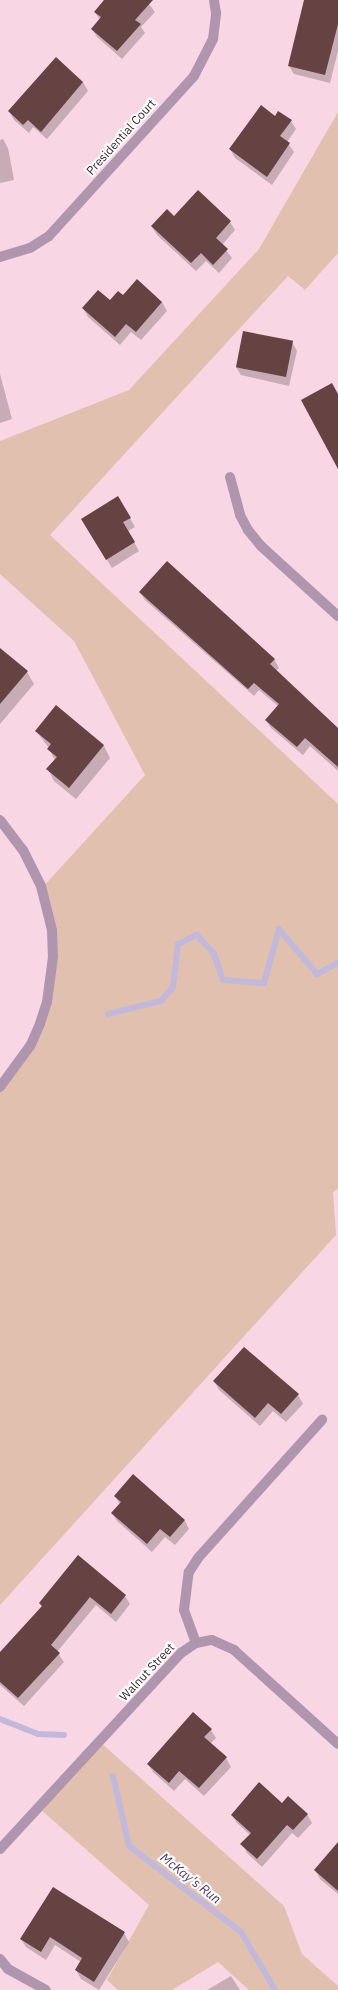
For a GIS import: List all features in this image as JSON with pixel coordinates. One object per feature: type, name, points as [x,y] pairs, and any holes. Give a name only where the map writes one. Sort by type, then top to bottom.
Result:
[{"type":"street","name":"Presidential Court","points":[[0,257],[30,248],[49,236],[194,76],[213,39],[216,13],[214,0]]},
{"type":"street","points":[[230,477],[240,515],[248,530],[261,546],[338,616]]},
{"type":"street","points":[[0,820],[23,850],[41,886],[52,930],[53,957],[47,1002],[40,1024],[30,1046],[0,1087]]},
{"type":"street","points":[[322,1420],[198,1558],[189,1572],[184,1610],[196,1643],[212,1640],[234,1650],[338,1744]]},
{"type":"street","name":"Walnut Street","points":[[0,1849],[181,1653],[196,1643]]},
{"type":"street","points":[[0,1959],[8,1969],[46,1990]]},
{"type":"shaded area","points":[[338,112],[338,253],[305,290],[288,276],[50,535],[338,804],[338,1189],[333,1192],[336,1235],[0,1605],[0,1087],[40,1024],[53,957],[42,888],[145,775],[74,641],[0,574],[0,441],[129,390],[259,249]]},
{"type":"shaded area","points":[[100,1742],[284,1906],[302,1954],[338,1986],[338,1990],[249,1990],[218,1962],[172,1990],[118,1990],[107,1980],[149,1905],[39,1808]]},
{"type":"building","points":[[104,0],[153,0],[135,20],[141,24],[117,51],[91,29],[101,17],[94,12]]},
{"type":"building","points":[[304,0],[338,0],[338,24],[325,75],[288,66]]},
{"type":"building","points":[[56,57],[83,82],[41,132],[28,120],[23,125],[8,111]]},
{"type":"building","points":[[261,105],[275,116],[278,111],[292,120],[280,136],[290,143],[267,177],[229,149]]},
{"type":"building","points":[[198,190],[231,221],[216,238],[228,249],[213,265],[201,253],[191,263],[151,226],[167,209],[174,216]]},
{"type":"building","points":[[137,279],[162,302],[136,332],[126,324],[115,337],[82,308],[98,290],[110,300],[118,291],[123,295]]},
{"type":"building","points":[[243,331],[293,341],[286,377],[236,367]]},
{"type":"building","points":[[332,383],[338,394],[338,469],[301,400]]},
{"type":"building","points":[[118,496],[131,518],[123,522],[135,542],[106,560],[81,519]]},
{"type":"building","points":[[167,561],[275,659],[270,664],[338,728],[338,767],[305,738],[297,747],[265,720],[279,704],[254,683],[248,689],[139,592]]},
{"type":"building","points":[[0,648],[28,671],[0,704]]},
{"type":"building","points":[[56,705],[104,745],[69,788],[46,769],[57,757],[47,749],[51,744],[35,731]]},
{"type":"building","points":[[244,1347],[299,1394],[281,1414],[268,1403],[255,1418],[213,1381]]},
{"type":"building","points":[[133,1474],[185,1520],[170,1537],[160,1529],[147,1544],[111,1513],[121,1502],[114,1496]]},
{"type":"building","points":[[78,1555],[126,1595],[111,1614],[90,1597],[51,1645],[60,1653],[18,1698],[0,1682],[0,1652],[42,1606],[39,1603]]},
{"type":"building","points":[[193,1712],[212,1729],[204,1737],[227,1757],[199,1788],[179,1771],[169,1783],[147,1764]]},
{"type":"building","points":[[259,1782],[282,1803],[288,1796],[308,1814],[293,1830],[287,1825],[257,1859],[240,1844],[251,1833],[231,1815]]},
{"type":"building","points":[[338,1842],[338,1891],[314,1870]]},
{"type":"building","points":[[53,1887],[125,1932],[94,1982],[75,1970],[82,1958],[50,1937],[41,1952],[20,1939]]},
{"type":"waterway","points":[[108,1014],[161,1001],[173,987],[178,944],[197,935],[214,954],[223,980],[264,983],[279,929],[317,974],[338,963]]},
{"type":"waterway","name":"McKay's Run","points":[[0,1719],[38,1734],[64,1735]]},
{"type":"waterway","name":"McKay's Run","points":[[113,1776],[129,1846],[241,1932],[275,1990]]}]
